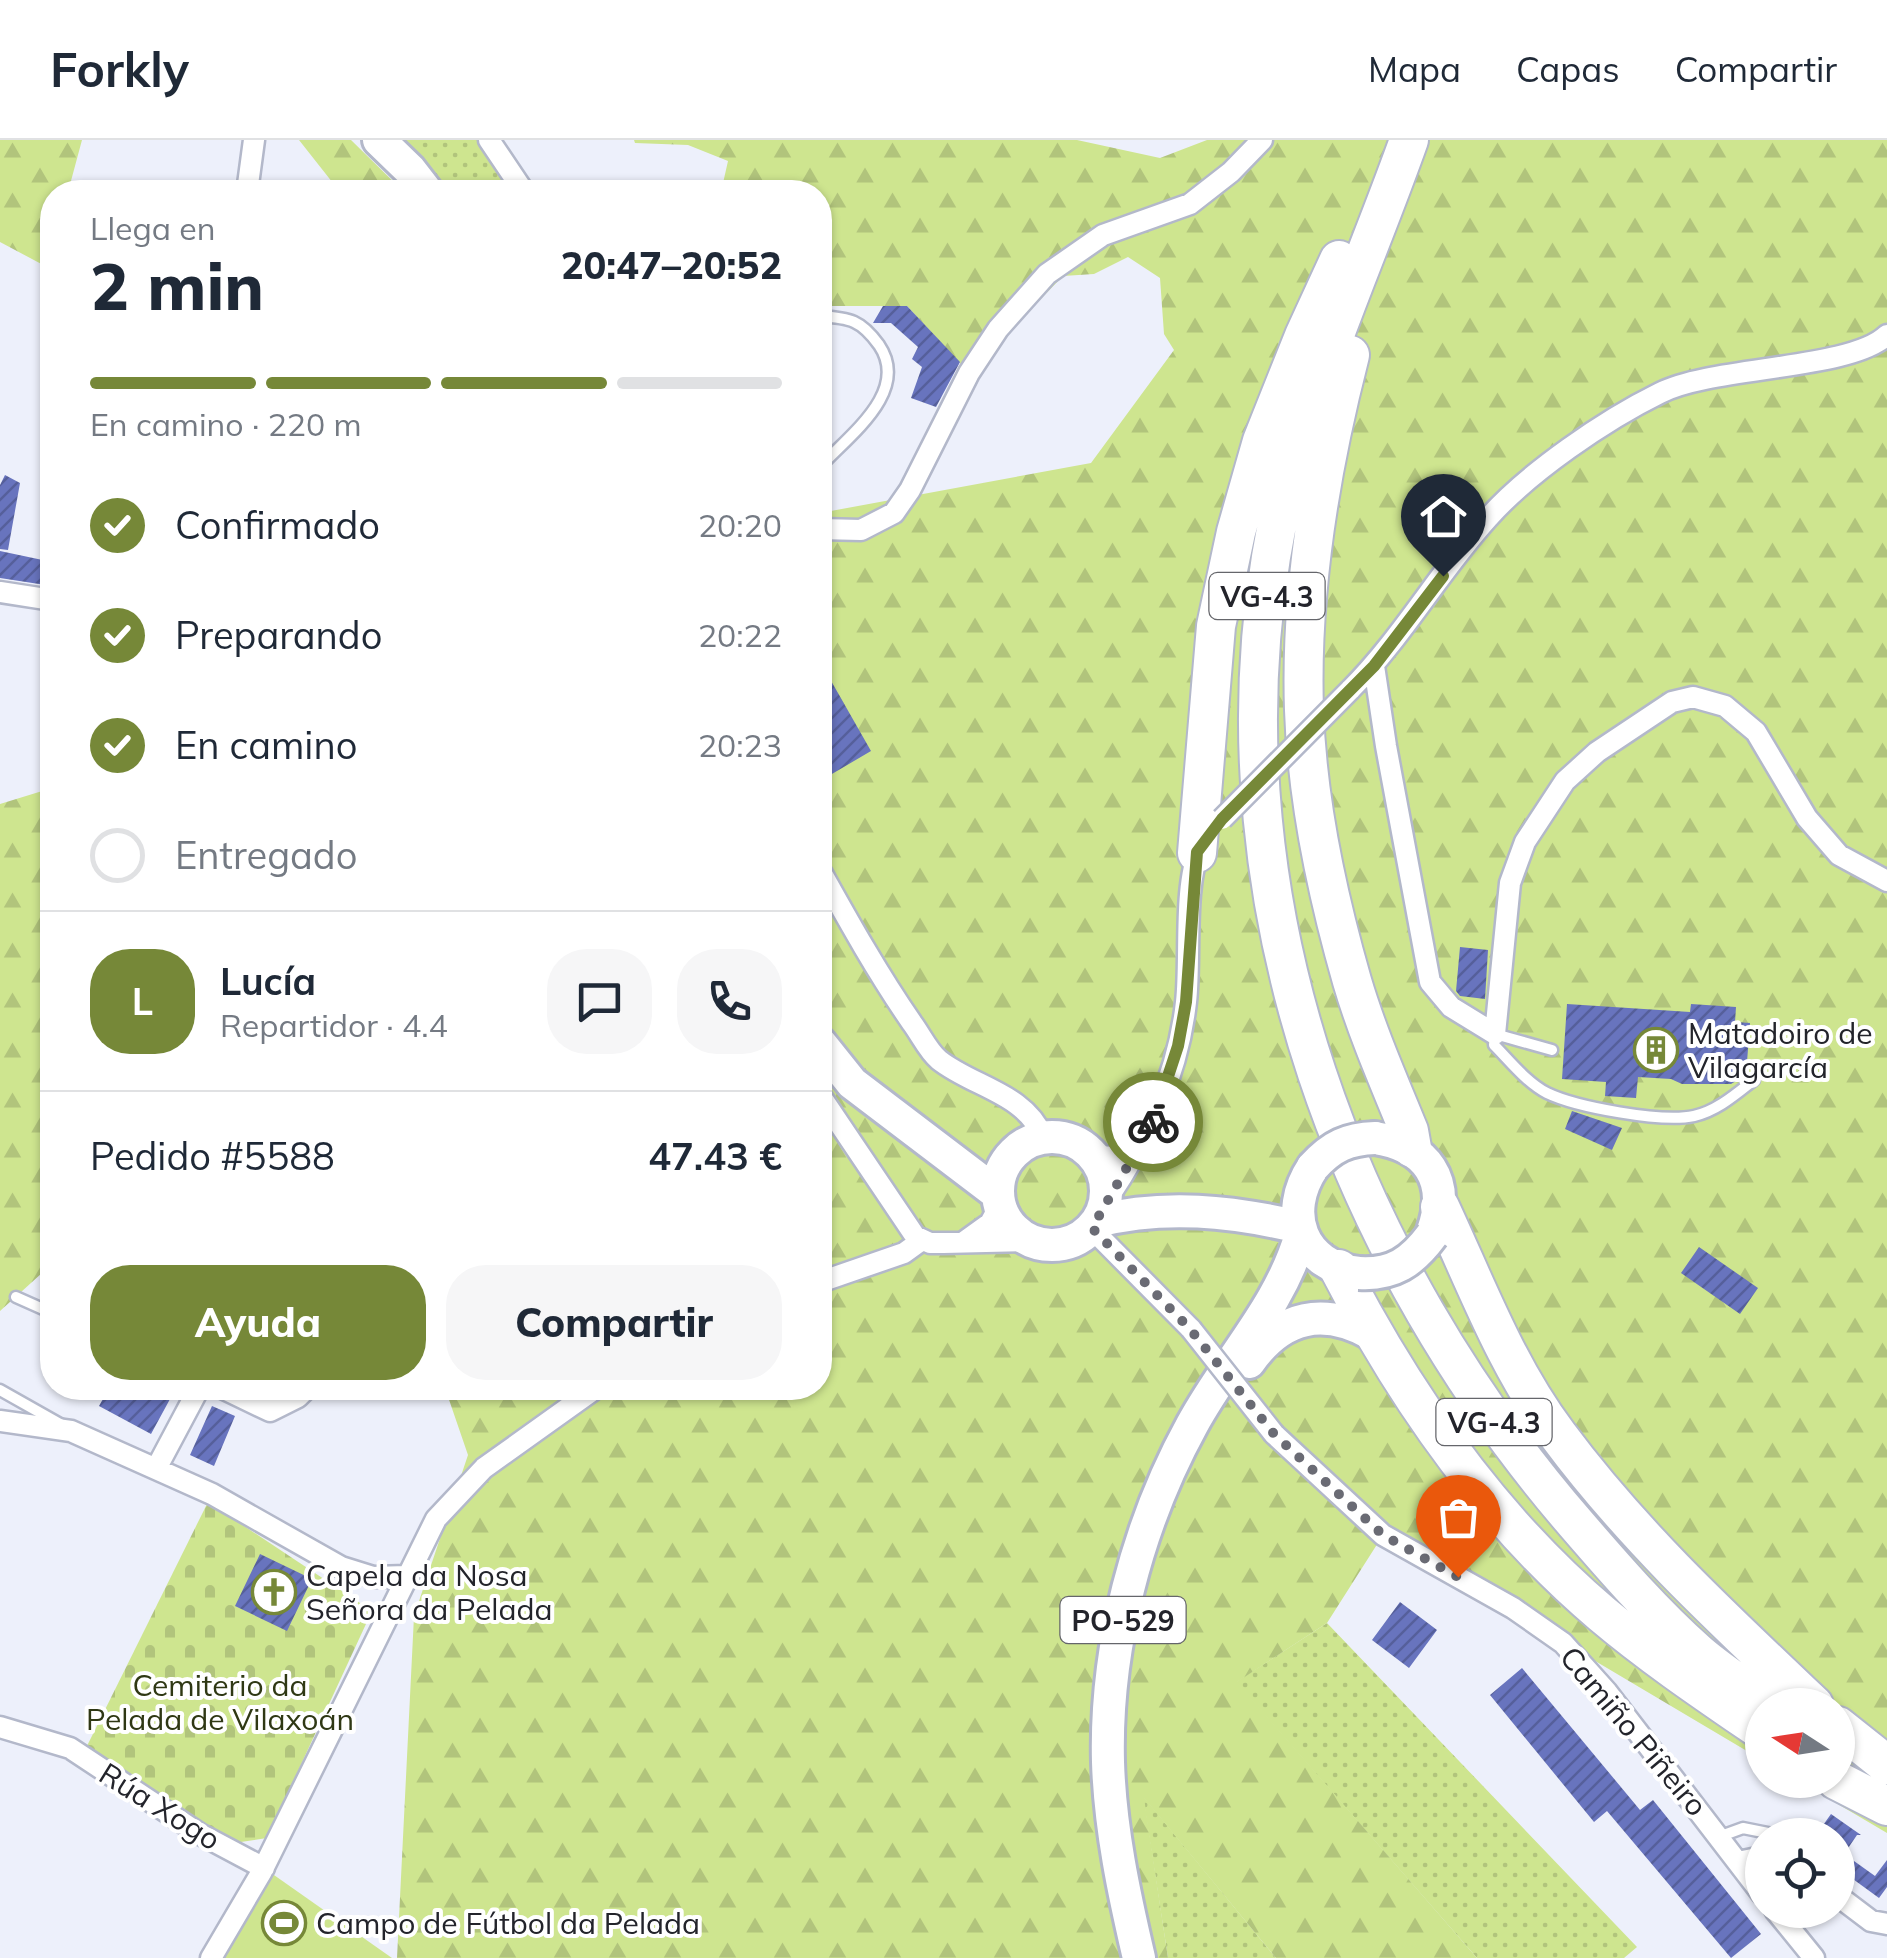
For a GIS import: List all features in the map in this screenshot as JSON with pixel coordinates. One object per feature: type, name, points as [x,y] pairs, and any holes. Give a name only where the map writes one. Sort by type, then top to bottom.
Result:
[{"type":"highway","points":[[1197,852],[1216,626],[1236,532],[1262,441],[1304,336],[1395,140]]},
{"type":"highway","name":"VG-4.3","points":[[1408,140],[1293,455],[1271,558],[1260,680],[1260,792],[1265,852],[1294,997],[1315,1069],[1363,1192],[1424,1313],[1474,1393],[1529,1470],[1624,1580],[1698,1653],[1745,1688]]},
{"type":"highway","points":[[1412,1148],[1353,984],[1333,906],[1316,824],[1304,712],[1304,656],[1313,541],[1330,434],[1356,333],[1426,140]]},
{"type":"highway","points":[[1436,1221],[1492,1326],[1557,1434],[1668,1567],[1796,1688]]},
{"type":"highway","points":[[1343,1269],[1372,1334],[1456,1458],[1536,1551],[1599,1612],[1661,1662],[1745,1720]]},
{"type":"highway","points":[[1855,1740],[1887,1765]]},
{"type":"highway","points":[[1855,1764],[1887,1785]]},
{"type":"highway","points":[[1855,1790],[1887,1806]]},
{"type":"main road","points":[[379,140],[418,180]]},
{"type":"main road","points":[[832,1059],[852,1083],[998,1199],[1014,1230],[1030,1241],[1063,1244],[1102,1195]]},
{"type":"main road","points":[[910,1128],[963,1149],[1012,1153],[1043,1137],[1066,1138],[1102,1195],[1128,1213],[1241,1213],[1300,1230]]},
{"type":"main road","points":[[1241,1213],[1279,1200],[1339,1144],[1375,1138],[1412,1148],[1433,1174],[1436,1221],[1417,1256],[1398,1269],[1374,1274],[1343,1269],[1315,1253],[1300,1230],[1298,1195],[1308,1174]]},
{"type":"main road","points":[[998,1199],[1001,1172],[1012,1153]]},
{"type":"main road","name":"PO-529","points":[[1139,1958],[1114,1831],[1108,1760],[1113,1678],[1128,1592],[1149,1522],[1190,1428],[1241,1345],[1266,1313],[1295,1258],[1300,1230]]},
{"type":"main road","name":"PO-529","points":[[1266,1313],[1301,1282],[1343,1269]]},
{"type":"main road","points":[[1149,1522],[1178,1484],[1253,1356],[1278,1332],[1308,1318],[1332,1318],[1372,1334]]},
{"type":"street","points":[[249,180],[254,140]]},
{"type":"street","points":[[490,140],[516,180]]},
{"type":"street","points":[[832,529],[861,530],[894,513],[910,490],[969,373],[998,329],[1046,274],[1103,235],[1190,204],[1231,172],[1262,140]]},
{"type":"street","points":[[1102,1195],[1141,1145],[1159,1106],[1178,1046],[1186,1002],[1197,852],[1222,819],[1374,666],[1486,520],[1518,486],[1573,446],[1663,391],[1760,368],[1850,354],[1880,342],[1887,335]]},
{"type":"street","points":[[0,592],[40,598]]},
{"type":"street","points":[[1374,666],[1430,982],[1451,1007],[1495,1034],[1510,883],[1525,842],[1565,781],[1596,752],[1672,702],[1693,697],[1725,706],[1756,732],[1807,818],[1839,855],[1887,881]]},
{"type":"street","points":[[832,891],[878,973],[934,1056],[961,1076],[1013,1101],[1038,1124],[1043,1137]]},
{"type":"street","points":[[832,1113],[904,1222],[922,1240]]},
{"type":"street","points":[[1102,1195],[1118,1157],[1141,1145]]},
{"type":"street","name":"Camiño Piñeiro","points":[[1102,1195],[1190,1329],[1274,1434],[1383,1535],[1513,1608],[1563,1643],[1607,1692],[1745,1871]]},
{"type":"street","points":[[963,1242],[990,1222],[998,1199]]},
{"type":"street","points":[[832,1278],[904,1253],[922,1240],[1030,1241]]},
{"type":"street","points":[[156,1467],[192,1400]]},
{"type":"street","points":[[247,1400],[270,1411],[292,1400]]},
{"type":"street","points":[[211,1958],[264,1868],[436,1519],[484,1468],[579,1400]]},
{"type":"street","points":[[0,1421],[71,1431],[212,1494],[341,1566],[373,1577],[406,1576]]},
{"type":"street","name":"Rúa Xogo","points":[[0,1727],[70,1748],[200,1834],[264,1868]]},
{"type":"street","points":[[1738,1862],[1745,1861]]},
{"type":"street","points":[[1855,1909],[1870,1921],[1887,1924]]},
{"type":"street","points":[[1790,1928],[1814,1958]]},
{"type":"lane","points":[[832,317],[850,318],[869,331],[885,354],[888,379],[884,395],[866,420],[832,455]]},
{"type":"lane","points":[[1552,1050],[1495,1034],[1494,1045],[1544,1092],[1648,1116],[1693,1116],[1721,1106],[1754,1080]]},
{"type":"lane","points":[[16,1297],[40,1308]]},
{"type":"lane","points":[[0,1390],[71,1431]]},
{"type":"lane","points":[[1721,1836],[1745,1828]]},
{"type":"green space","points":[[0,140],[82,140],[71,180],[40,180],[40,263],[0,242]]},
{"type":"green space","points":[[299,140],[351,140],[392,180],[331,180]]},
{"type":"green space","points":[[394,140],[493,140],[515,180],[426,180]]},
{"type":"green space","points":[[634,140],[1077,140],[1160,158],[1207,140],[1887,140],[1887,1833],[1828,1798],[1855,1798],[1855,1688],[1745,1688],[1745,1750],[1383,1535],[1327,1623],[1237,1682],[1477,1958],[1276,1958],[1144,1798],[1168,1958],[397,1958],[414,1616],[468,1455],[449,1400],[832,1400],[832,511],[1091,463],[1174,350],[1164,334],[1160,278],[1128,257],[1094,274],[1063,276],[969,373],[907,306],[832,306],[832,180],[724,180],[728,161],[688,145]]},
{"type":"green space","points":[[40,792],[40,1275],[0,1311],[0,804]]},
{"type":"green space","name":"Cemiterio da Pelada de Vilaxoán","points":[[208,1502],[372,1611],[267,1838],[234,1843],[84,1752]]},
{"type":"green space","points":[[1327,1623],[1637,1947],[1624,1958],[1477,1958],[1236,1682]]},
{"type":"green space","points":[[1143,1796],[1276,1958],[1168,1958]]},
{"type":"green space","name":"Campo de Fútbol da Pelada","points":[[264,1868],[392,1958],[205,1958]]},
{"type":"building","points":[[883,306],[907,306],[960,362],[936,407],[911,398],[922,367],[912,359],[918,347],[891,323],[873,323]]},
{"type":"building","points":[[5,475],[20,483],[8,550],[0,549],[0,485]]},
{"type":"building","points":[[0,551],[40,559],[40,584],[0,578]]},
{"type":"building","points":[[832,683],[871,751],[832,774]]},
{"type":"building","points":[[1460,947],[1488,950],[1485,999],[1460,996],[1456,991]]},
{"type":"building","name":"Matadoiro de Vilagarcía","points":[[1567,1004],[1690,1012],[1691,1004],[1736,1007],[1735,1022],[1750,1023],[1746,1075],[1731,1084],[1682,1084],[1671,1079],[1638,1077],[1636,1098],[1605,1096],[1606,1082],[1562,1079]]},
{"type":"building","points":[[1572,1111],[1622,1128],[1612,1150],[1565,1129]]},
{"type":"building","points":[[1699,1247],[1758,1288],[1740,1314],[1681,1273]]},
{"type":"building","points":[[102,1400],[169,1400],[151,1434],[99,1406]]},
{"type":"building","points":[[212,1406],[235,1416],[214,1466],[190,1455]]},
{"type":"building","name":"Capela da Nosa Señora da Pelada","points":[[260,1554],[312,1579],[287,1631],[235,1606]]},
{"type":"building","points":[[1400,1602],[1437,1630],[1409,1668],[1372,1640]]},
{"type":"building","points":[[1522,1668],[1640,1810],[1653,1800],[1745,1914],[1745,1928],[1756,1928],[1761,1934],[1731,1958],[1607,1811],[1594,1822],[1490,1695]]},
{"type":"building","points":[[1887,1860],[1887,1887],[1879,1898],[1855,1881],[1855,1862],[1875,1876]]},
{"type":"way so far","points":[[1153,1122],[1092,1228],[1190,1329],[1274,1434],[1383,1535],[1458,1577]]},
{"type":"place","name":"Matadoiro de Vilagarcía","points":[[1656,1050]]},
{"type":"place","name":"Capela da Nosa Señora da Pelada","points":[[274,1592]]},
{"type":"place","name":"Campo de Fútbol da Pelada","points":[[284,1923]]},
{"type":"route","points":[[1153,1122],[1178,1046],[1186,1002],[1197,852],[1222,819],[1374,666],[1443,576]]}]
